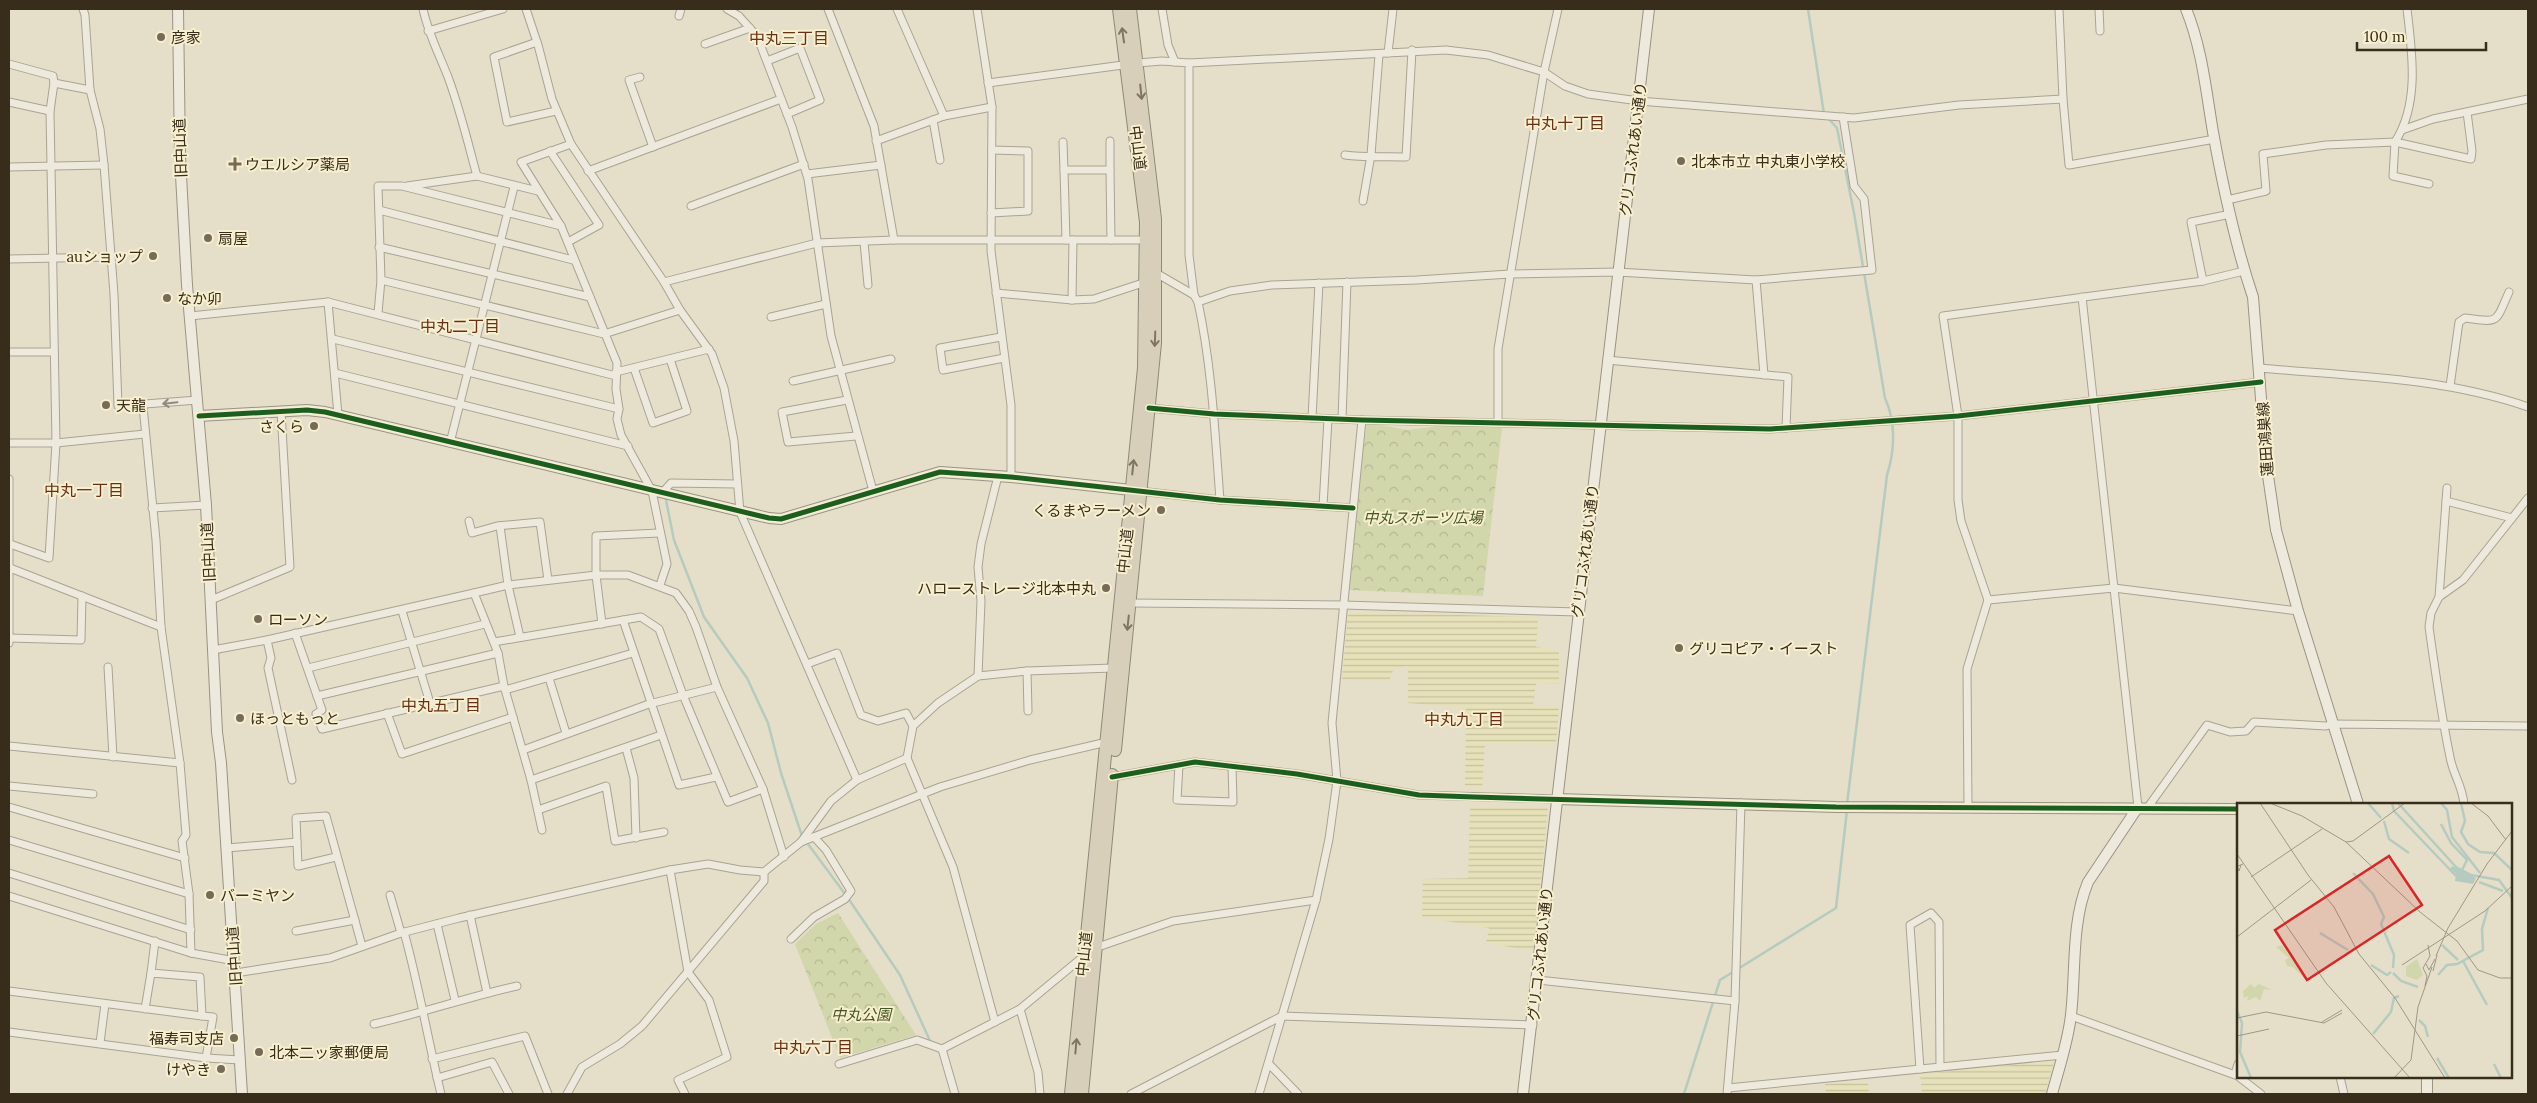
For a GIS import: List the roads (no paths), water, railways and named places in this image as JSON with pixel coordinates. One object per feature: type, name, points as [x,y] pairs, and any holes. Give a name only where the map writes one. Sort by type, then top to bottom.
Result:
[{"type":"highway","name":"中山道","points":[[1071,1094],[1114,668],[1149,408],[1155,343],[1156,219],[1132,63],[1119,9]]},
{"type":"highway","name":"中山道","points":[[1082,1094],[1130,603],[1144,368],[1146,240],[1132,63],[1130,9]]},
{"type":"street","points":[[83,9],[85,14],[90,90],[100,129],[104,165],[114,294],[118,406],[143,406],[198,400]]},
{"type":"street","name":"旧中山道","points":[[178,9],[180,157],[190,316],[206,504],[217,732],[236,973],[242,1094]]},
{"type":"street","points":[[423,9],[428,31],[450,85],[477,176]]},
{"type":"street","points":[[428,31],[503,9]]},
{"type":"street","points":[[526,9],[556,111],[571,144],[664,282],[680,310],[709,349],[724,388],[734,441],[740,512],[857,780]]},
{"type":"street","points":[[728,9],[750,28],[756,36],[782,99],[804,164],[826,304],[840,372],[856,436],[873,491]]},
{"type":"street","points":[[828,9],[874,126],[894,240]]},
{"type":"street","points":[[897,9],[944,116]]},
{"type":"street","points":[[977,9],[992,107],[991,251],[1011,405],[1011,477]]},
{"type":"street","points":[[1162,9],[1168,45],[1175,62]]},
{"type":"street","points":[[1388,53],[1393,9]]},
{"type":"street","points":[[1498,421],[1498,349],[1544,72],[1558,9]]},
{"type":"street","name":"グリコふれあい通り","points":[[1523,1094],[1538,980],[1556,799],[1649,9]]},
{"type":"street","points":[[2059,9],[2063,99],[2069,165],[2214,139]]},
{"type":"street","points":[[2099,9],[2100,31]]},
{"type":"street","name":"蓮田鴻巣線","points":[[2186,9],[2197,42],[2227,200],[2244,271],[2253,297],[2270,499],[2285,567],[2358,803]]},
{"type":"street","points":[[2407,9],[2413,70],[2402,130],[2395,142],[2393,176],[2429,184]]},
{"type":"street","points":[[705,44],[750,28]]},
{"type":"street","points":[[537,42],[494,57],[507,122],[556,111]]},
{"type":"street","points":[[767,61],[800,48],[820,100],[787,114]]},
{"type":"street","points":[[988,83],[1132,63],[1189,63],[1379,55],[1412,50],[1446,50],[1488,56],[1544,72],[1566,86],[1588,94],[1639,101],[1854,118],[1958,105],[2063,99]]},
{"type":"street","points":[[1345,155],[1406,157],[1412,50]]},
{"type":"street","points":[[1363,201],[1371,155],[1379,55]]},
{"type":"street","points":[[1189,63],[1189,255],[1196,299],[1204,330],[1214,414],[1220,500]]},
{"type":"street","points":[[9,64],[52,76],[54,82],[50,111],[56,443],[49,558],[10,544]]},
{"type":"street","points":[[640,77],[629,80],[653,147]]},
{"type":"street","points":[[54,82],[90,90]]},
{"type":"street","points":[[588,171],[782,99]]},
{"type":"street","points":[[2402,130],[2433,119],[2528,99]]},
{"type":"street","points":[[9,102],[50,111]]},
{"type":"street","points":[[876,141],[944,116],[992,107]]},
{"type":"street","points":[[2227,200],[2266,191],[2263,154],[2326,145],[2395,142],[2471,159],[2472,151],[2467,112]]},
{"type":"street","points":[[1156,273],[1196,299],[1263,286],[1510,274],[1617,272],[1756,280],[1872,270],[1864,199],[1854,186],[1843,117]]},
{"type":"street","points":[[933,120],[940,160]]},
{"type":"street","points":[[1110,141],[1111,240]]},
{"type":"street","points":[[1063,142],[1072,300]]},
{"type":"street","points":[[571,144],[521,162],[561,226],[573,260],[616,363],[619,409],[617,419],[621,435],[657,492],[660,533],[667,564],[660,585]]},
{"type":"street","points":[[992,150],[1028,150],[1028,211],[992,213]]},
{"type":"street","points":[[550,151],[599,225],[568,242]]},
{"type":"street","points":[[691,206],[804,164]]},
{"type":"street","points":[[9,167],[104,165]]},
{"type":"street","points":[[807,174],[881,165]]},
{"type":"street","points":[[1064,170],[1110,170]]},
{"type":"street","points":[[378,313],[381,280],[378,186],[402,186],[477,176],[514,187],[538,191]]},
{"type":"street","points":[[402,186],[507,214],[561,226]]},
{"type":"street","points":[[450,443],[514,187]]},
{"type":"street","points":[[379,210],[573,260]]},
{"type":"street","points":[[2203,281],[2191,222],[2231,214]]},
{"type":"street","points":[[664,282],[817,243],[894,240],[1146,240]]},
{"type":"street","points":[[864,242],[868,285]]},
{"type":"street","points":[[379,247],[590,297]]},
{"type":"street","points":[[9,259],[110,257]]},
{"type":"street","points":[[1968,807],[1967,669],[1988,600],[1961,520],[1958,500],[1958,416],[1943,316],[2203,281],[2244,271]]},
{"type":"street","points":[[381,280],[604,334],[680,310]]},
{"type":"street","points":[[1756,280],[1764,375]]},
{"type":"street","points":[[996,293],[1072,300],[1094,299],[1146,282]]},
{"type":"street","points":[[1342,419],[1347,282]]},
{"type":"street","points":[[1312,418],[1318,283]]},
{"type":"street","points":[[2450,386],[2459,322],[2465,318],[2492,321],[2496,319],[2509,292]]},
{"type":"street","points":[[2082,297],[2114,588],[2143,807]]},
{"type":"street","points":[[328,302],[333,339],[338,415]]},
{"type":"street","points":[[190,316],[328,302],[616,374],[709,349]]},
{"type":"street","points":[[771,317],[826,304]]},
{"type":"street","points":[[1002,338],[940,348],[943,370],[1004,358]]},
{"type":"street","points":[[333,339],[619,409]]},
{"type":"street","points":[[9,352],[54,352]]},
{"type":"street","points":[[634,368],[653,423],[687,411],[670,359]]},
{"type":"street","points":[[793,381],[840,372],[891,359]]},
{"type":"street","points":[[1607,360],[1788,377],[1786,428]]},
{"type":"street","points":[[2259,368],[2450,386],[2498,396],[2528,407]]},
{"type":"street","points":[[335,373],[628,446]]},
{"type":"street","points":[[1149,408],[1214,414],[1362,420],[1498,421],[1600,425],[1786,428],[1958,416],[2261,382]]},
{"type":"street","points":[[847,400],[782,412],[788,442],[856,436]]},
{"type":"street","points":[[143,406],[161,627],[180,763],[186,835],[182,841],[189,894],[191,953]]},
{"type":"street","points":[[200,416],[307,410],[338,415],[769,518],[781,518],[940,472],[1011,477],[1220,500],[1353,508]]},
{"type":"street","points":[[210,600],[290,567],[281,411]]},
{"type":"street","points":[[1323,506],[1328,418]]},
{"type":"street","points":[[1259,1094],[1316,900],[1329,838],[1337,781],[1332,723],[1362,420]]},
{"type":"street","points":[[9,443],[56,443],[145,434]]},
{"type":"street","points":[[978,676],[981,601],[978,567],[980,544],[998,476]]},
{"type":"street","points":[[9,479],[9,643]]},
{"type":"street","points":[[657,492],[671,482],[737,484]]},
{"type":"street","points":[[2447,488],[2439,597],[2431,612],[2429,627],[2450,762],[2462,788],[2464,803]]},
{"type":"street","points":[[2439,597],[2463,580],[2528,498]]},
{"type":"street","points":[[2446,501],[2512,518]]},
{"type":"street","points":[[152,508],[206,504]]},
{"type":"street","points":[[468,521],[472,533],[500,526],[540,522],[548,580]]},
{"type":"street","points":[[500,526],[508,585],[520,637]]},
{"type":"street","points":[[602,624],[596,575],[596,536],[660,533]]},
{"type":"street","points":[[10,568],[161,627]]},
{"type":"street","points":[[213,650],[402,611],[508,585],[596,575],[628,575],[660,585],[676,593],[689,611],[717,687],[763,789],[784,857]]},
{"type":"street","points":[[1988,600],[2114,588],[2298,611]]},
{"type":"street","points":[[474,593],[484,624],[498,653],[505,688],[531,780],[542,830]]},
{"type":"street","points":[[9,638],[81,640],[82,596]]},
{"type":"street","points":[[1130,603],[1343,605],[1578,612]]},
{"type":"street","points":[[402,611],[430,703]]},
{"type":"street","points":[[494,642],[641,617],[659,629],[683,696],[728,802],[763,789]]},
{"type":"street","points":[[623,620],[649,704],[678,785],[716,777]]},
{"type":"street","points":[[308,668],[484,624]]},
{"type":"street","points":[[295,633],[322,710],[316,714],[322,730],[430,703],[549,678],[633,653]]},
{"type":"street","points":[[267,640],[272,658],[268,668],[292,780]]},
{"type":"street","points":[[317,696],[498,653]]},
{"type":"street","points":[[807,664],[837,653],[861,715],[878,721],[906,713],[913,726]]},
{"type":"street","points":[[108,667],[113,757]]},
{"type":"street","points":[[995,1022],[954,867],[907,758],[913,726],[938,703],[978,676],[1027,670],[1114,668]]},
{"type":"street","points":[[1027,670],[1028,711]]},
{"type":"street","points":[[549,678],[566,733]]},
{"type":"street","points":[[523,750],[649,704],[717,687]]},
{"type":"street","points":[[387,713],[402,754],[513,717]]},
{"type":"street","points":[[2052,1094],[2071,1016],[2076,942],[2083,896],[2088,882],[2207,725],[2230,732],[2246,731],[2254,722],[2326,726],[2333,724],[2443,724],[2528,726]]},
{"type":"street","points":[[531,780],[661,736]]},
{"type":"street","points":[[801,842],[922,794],[1030,760],[1107,742]]},
{"type":"street","points":[[9,746],[180,763]]},
{"type":"street","points":[[626,748],[634,778],[636,838]]},
{"type":"street","points":[[236,973],[330,958],[402,933],[670,870],[708,864],[764,872],[801,842],[831,801],[857,780],[907,758]]},
{"type":"street","points":[[1112,777],[1195,762],[1337,781],[1418,795],[1836,807],[2143,807],[2237,809]]},
{"type":"street","points":[[1179,765],[1177,800],[1233,802],[1232,767]]},
{"type":"street","points":[[9,786],[93,794]]},
{"type":"street","points":[[538,810],[606,786],[615,841],[664,832]]},
{"type":"street","points":[[1741,803],[1735,1001],[1728,1091],[2063,1055]]},
{"type":"street","points":[[9,807],[184,858]]},
{"type":"street","points":[[336,857],[298,866],[296,818],[326,816],[362,946]]},
{"type":"street","points":[[791,939],[814,917],[845,899],[851,891],[826,850],[814,837]]},
{"type":"street","points":[[9,840],[189,894]]},
{"type":"street","points":[[227,848],[297,842]]},
{"type":"street","points":[[670,870],[688,972],[709,1000],[727,1057],[678,1080],[685,1094]]},
{"type":"street","points":[[567,1094],[582,1068],[620,1044],[642,1026],[764,881],[764,872]]},
{"type":"street","points":[[9,873],[191,930]]},
{"type":"street","points":[[9,896],[191,953],[235,961]]},
{"type":"street","points":[[390,896],[425,1012],[432,1059],[441,1094]]},
{"type":"street","points":[[1095,948],[1173,921],[1316,900]]},
{"type":"street","points":[[1920,1069],[1910,924],[1931,913],[1939,922],[1940,1067]]},
{"type":"street","points":[[470,916],[488,993]]},
{"type":"street","points":[[296,931],[355,920]]},
{"type":"street","points":[[437,924],[455,1000]]},
{"type":"street","points":[[146,1009],[155,941]]},
{"type":"street","points":[[839,1064],[917,1040],[942,1049],[1020,1008],[1084,956]]},
{"type":"street","points":[[151,973],[200,977],[202,1016]]},
{"type":"street","points":[[1538,980],[1735,1001]]},
{"type":"street","points":[[374,1024],[425,1012],[455,1000],[517,986]]},
{"type":"street","points":[[9,991],[213,1016],[206,1058]]},
{"type":"street","points":[[100,1043],[105,1004]]},
{"type":"street","points":[[1020,1008],[1038,1072],[1040,1094]]},
{"type":"street","points":[[1131,1094],[1282,1016],[1532,1025]]},
{"type":"street","points":[[2071,1016],[2237,1076]]},
{"type":"street","points":[[9,1032],[206,1058],[240,1060]]},
{"type":"street","points":[[432,1059],[525,1036],[548,1094]]},
{"type":"street","points":[[942,1049],[955,1094]]},
{"type":"street","points":[[437,1078],[492,1062],[509,1094]]},
{"type":"street","points":[[1269,1064],[1298,1094]]},
{"type":"street","points":[[2241,1078],[2261,1094]]},
{"type":"street","points":[[2340,1078],[2344,1094]]},
{"type":"street","points":[[2427,1078],[2427,1094]]},
{"type":"waterway","points":[[1808,9],[1824,114]]},
{"type":"waterway","points":[[1828,118],[1837,128],[1854,213],[1885,398],[1893,426],[1892,456],[1887,475],[1847,804]]},
{"type":"waterway","points":[[666,500],[674,540],[704,617],[747,678],[768,723],[781,773],[802,836],[848,898],[900,975],[931,1043]]},
{"type":"waterway","points":[[1684,1094],[1720,980],[1836,908],[1847,810]]},
{"type":"place","name":"彦家","points":[[161,37]]},
{"type":"place","name":"北本市立 中丸東小学校","points":[[1681,161]]},
{"type":"place","name":"ウエルシア薬局","points":[[235,164]]},
{"type":"place","name":"扇屋","points":[[208,238]]},
{"type":"place","name":"auショップ","points":[[153,256]]},
{"type":"place","name":"なか卯","points":[[167,298]]},
{"type":"place","name":"天龍","points":[[106,405]]},
{"type":"place","name":"さくら","points":[[314,426]]},
{"type":"place","name":"くるまやラーメン","points":[[1161,510]]},
{"type":"place","name":"ハローストレージ北本中丸","points":[[1106,588]]},
{"type":"place","name":"ローソン","points":[[258,619]]},
{"type":"place","name":"グリコピア・イースト","points":[[1679,648]]},
{"type":"place","name":"ほっともっと","points":[[240,718]]},
{"type":"place","name":"バーミヤン","points":[[210,895]]},
{"type":"place","name":"福寿司支店","points":[[234,1038]]},
{"type":"place","name":"北本二ッ家郵便局","points":[[259,1052]]},
{"type":"place","name":"けやき","points":[[221,1069]]},
{"type":"district","name":"中丸三丁目","points":[[789,38]]},
{"type":"district","name":"中丸十丁目","points":[[1565,123]]},
{"type":"district","name":"中丸二丁目","points":[[460,326]]},
{"type":"district","name":"中丸一丁目","points":[[84,490]]},
{"type":"district","name":"中丸五丁目","points":[[441,705]]},
{"type":"district","name":"中丸九丁目","points":[[1464,719]]},
{"type":"district","name":"中丸六丁目","points":[[813,1047]]},
{"type":"park label","name":"中丸スポーツ広場","points":[[1423,517]]},
{"type":"park label","name":"中丸公園","points":[[861,1014]]}]
